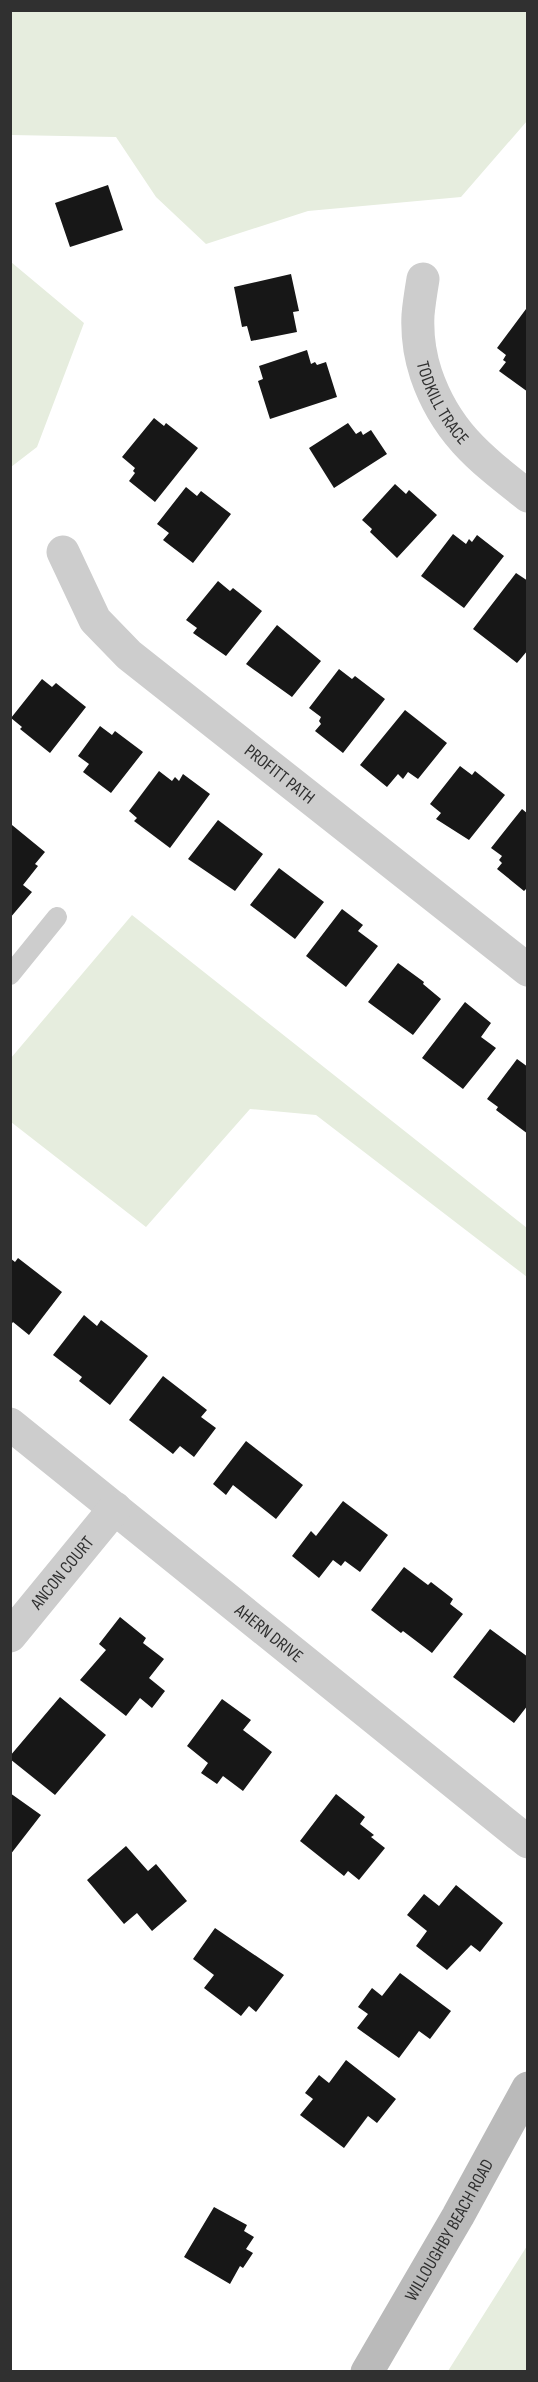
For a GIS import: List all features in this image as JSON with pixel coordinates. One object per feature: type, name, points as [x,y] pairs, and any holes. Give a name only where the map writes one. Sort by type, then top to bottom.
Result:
[{"type":"street","name":"TODKILL TRACE","points":[[423,279],[418,317],[421,357],[435,399],[454,430],[475,453],[528,496]]},
{"type":"street","name":"PROFITT PATH","points":[[63,552],[95,620],[129,655],[528,970]]},
{"type":"street","name":"AHERN DRIVE","points":[[10,1424],[528,1842]]},
{"type":"street","name":"ANCON COURT","points":[[10,1636],[115,1508]]},
{"type":"street","name":"WILLOUGHBY BEACH ROAD","points":[[367,2372],[458,2216],[528,2088]]},
{"type":"lane","points":[[10,975],[57,917]]},
{"type":"green space","points":[[11,10],[527,11],[527,121],[461,197],[308,211],[206,244],[156,197],[116,137],[11,135]]},
{"type":"green space","points":[[11,262],[84,323],[37,447],[11,467]]},
{"type":"green space","points":[[132,915],[527,1228],[527,1277],[316,1115],[250,1109],[146,1227],[11,1122],[11,1058]]},
{"type":"green space","points":[[527,2246],[527,2371],[448,2371]]},
{"type":"building","points":[[108,185],[123,230],[70,247],[55,203]]},
{"type":"building","points":[[291,274],[299,311],[293,312],[297,332],[251,341],[247,326],[242,327],[234,287]]},
{"type":"building","points":[[526,309],[528,310],[528,392],[499,371],[506,362],[503,360],[506,355],[497,348]]},
{"type":"building","points":[[307,350],[311,364],[326,362],[337,397],[270,419],[258,381],[263,379],[259,366]]},
{"type":"building","points":[[154,418],[164,426],[166,423],[198,448],[155,502],[129,481],[135,473],[133,471],[135,468],[122,457]]},
{"type":"building","points":[[348,423],[356,434],[361,431],[363,435],[371,430],[387,454],[334,488],[309,448]]},
{"type":"building","points":[[395,484],[406,494],[409,490],[437,515],[397,558],[370,532],[372,529],[362,520]]},
{"type":"building","points":[[186,487],[197,496],[201,491],[231,514],[193,563],[163,540],[169,533],[157,524]]},
{"type":"building","points":[[453,534],[466,544],[469,539],[472,542],[477,535],[504,556],[464,608],[421,576]]},
{"type":"building","points":[[516,573],[528,581],[528,650],[517,663],[473,629]]},
{"type":"building","points":[[218,581],[230,591],[233,588],[262,611],[226,656],[193,633],[197,628],[186,620]]},
{"type":"building","points":[[277,625],[321,661],[292,697],[246,664]]},
{"type":"building","points":[[339,669],[352,679],[355,676],[385,699],[343,753],[315,731],[321,724],[319,721],[321,717],[309,708]]},
{"type":"building","points":[[42,679],[52,687],[56,683],[86,707],[50,753],[20,729],[22,727],[11,718]]},
{"type":"building","points":[[405,710],[447,743],[418,779],[408,772],[403,779],[398,774],[387,787],[360,765]]},
{"type":"building","points":[[100,726],[112,735],[115,731],[143,752],[111,793],[83,772],[89,764],[78,756]]},
{"type":"building","points":[[460,766],[472,775],[475,771],[505,795],[469,840],[436,819],[441,813],[430,804]]},
{"type":"building","points":[[159,771],[172,781],[175,777],[179,781],[183,774],[210,794],[170,848],[134,821],[137,818],[129,811]]},
{"type":"building","points":[[522,809],[528,814],[528,887],[524,891],[497,869],[502,863],[499,860],[502,856],[491,848]]},
{"type":"building","points":[[218,820],[263,854],[235,891],[188,859]]},
{"type":"building","points":[[12,825],[45,852],[35,864],[38,866],[23,885],[32,892],[10,918]]},
{"type":"building","points":[[279,868],[324,902],[295,939],[250,905]]},
{"type":"building","points":[[342,909],[363,925],[358,931],[378,946],[346,987],[306,956]]},
{"type":"building","points":[[398,963],[424,982],[423,984],[441,999],[413,1035],[368,1002]]},
{"type":"building","points":[[465,1002],[491,1023],[481,1037],[496,1048],[463,1089],[422,1058]]},
{"type":"building","points":[[517,1059],[528,1067],[528,1134],[496,1110],[498,1107],[487,1099]]},
{"type":"building","points":[[10,1258],[15,1262],[18,1258],[62,1292],[29,1335],[13,1322],[10,1326]]},
{"type":"building","points":[[84,1315],[97,1326],[101,1320],[148,1356],[110,1405],[79,1381],[82,1377],[53,1355]]},
{"type":"building","points":[[163,1376],[207,1410],[201,1417],[216,1428],[194,1457],[180,1446],[173,1454],[129,1420]]},
{"type":"building","points":[[246,1441],[303,1485],[276,1519],[233,1485],[226,1495],[213,1484]]},
{"type":"building","points":[[343,1501],[388,1535],[360,1572],[345,1561],[341,1566],[333,1560],[319,1578],[292,1556],[311,1531],[316,1536]]},
{"type":"building","points":[[404,1567],[428,1585],[431,1582],[453,1599],[450,1604],[463,1614],[432,1653],[371,1610]]},
{"type":"building","points":[[120,1617],[146,1638],[143,1643],[164,1659],[149,1678],[165,1691],[152,1708],[140,1698],[126,1716],[80,1680],[106,1650],[99,1644]]},
{"type":"building","points":[[490,1629],[528,1657],[528,1705],[514,1723],[453,1677]]},
{"type":"building","points":[[60,1697],[106,1735],[55,1795],[10,1759],[10,1756]]},
{"type":"building","points":[[222,1699],[251,1720],[243,1730],[272,1752],[243,1791],[223,1776],[217,1784],[201,1773],[208,1763],[187,1746]]},
{"type":"building","points":[[10,1793],[41,1815],[10,1855]]},
{"type":"building","points":[[336,1794],[365,1817],[360,1824],[385,1848],[359,1880],[348,1871],[344,1876],[300,1841]]},
{"type":"building","points":[[126,1846],[148,1871],[156,1864],[187,1901],[152,1931],[137,1913],[124,1924],[87,1880]]},
{"type":"building","points":[[456,1885],[503,1923],[480,1952],[471,1945],[447,1970],[416,1946],[427,1931],[407,1915],[424,1894],[439,1906]]},
{"type":"building","points":[[215,1928],[284,1975],[256,2012],[249,2006],[241,2016],[204,1988],[214,1975],[193,1959]]},
{"type":"building","points":[[400,1973],[451,2011],[430,2039],[419,2031],[399,2058],[357,2028],[368,2014],[358,2007],[372,1988],[382,1996]]},
{"type":"building","points":[[346,2060],[396,2099],[377,2123],[368,2116],[344,2148],[300,2115],[313,2099],[305,2093],[319,2075],[329,2083]]},
{"type":"building","points":[[214,2207],[247,2225],[244,2231],[254,2237],[246,2249],[253,2253],[243,2268],[240,2266],[230,2284],[184,2257]]}]
